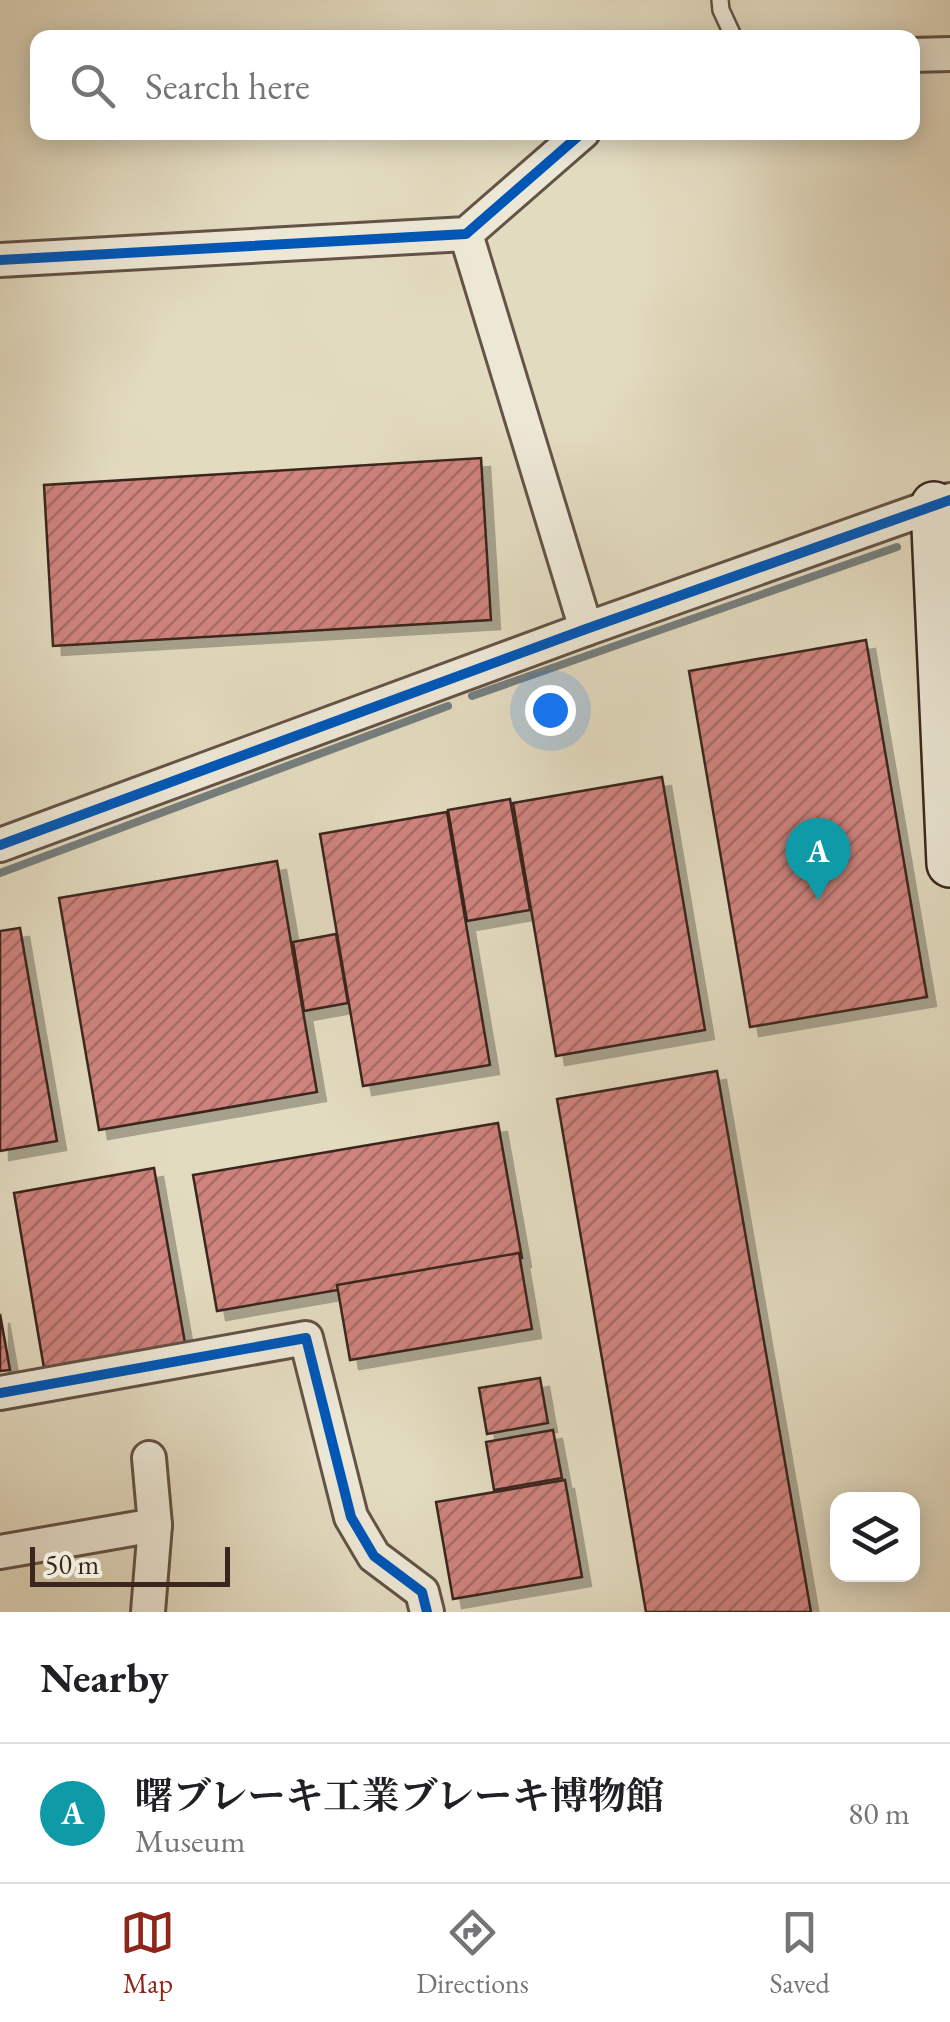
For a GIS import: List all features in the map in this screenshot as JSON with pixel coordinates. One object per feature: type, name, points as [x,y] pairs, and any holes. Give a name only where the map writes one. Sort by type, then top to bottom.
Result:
[{"type":"street","points":[[920,54],[950,54]]},
{"type":"street","points":[[0,260],[466,234],[574,140]]},
{"type":"street","points":[[466,234],[586,629]]},
{"type":"street","points":[[0,845],[942,502],[950,864]]},
{"type":"street","points":[[0,1392],[306,1338],[351,1517],[374,1556],[422,1592],[427,1612]]},
{"type":"street","points":[[148,1458],[154,1525],[148,1612]]},
{"type":"street","points":[[0,1552],[154,1525]]},
{"type":"lane","points":[[720,0],[720,10],[730,30]]},
{"type":"building","points":[[481,458],[491,620],[53,646],[44,485]]},
{"type":"building","points":[[866,640],[927,997],[750,1027],[689,671]]},
{"type":"building","points":[[662,777],[705,1030],[556,1056],[513,803]]},
{"type":"building","points":[[510,799],[530,910],[467,921],[448,810]]},
{"type":"building","points":[[447,812],[490,1065],[363,1086],[320,834]]},
{"type":"building","points":[[277,861],[317,1092],[99,1130],[59,898]]},
{"type":"building","points":[[20,928],[57,1141],[0,1151],[0,931]]},
{"type":"building","points":[[336,934],[348,1003],[304,1011],[293,942]]},
{"type":"building","points":[[717,1071],[811,1612],[646,1612],[557,1099]]},
{"type":"building","points":[[498,1123],[522,1258],[217,1311],[193,1175]]},
{"type":"building","points":[[154,1168],[185,1343],[44,1368],[14,1193]]},
{"type":"building","points":[[519,1253],[532,1329],[350,1360],[337,1285]]},
{"type":"building","points":[[0,1314],[10,1370],[0,1371]]},
{"type":"building","points":[[540,1378],[548,1423],[487,1434],[479,1388]]},
{"type":"building","points":[[553,1430],[562,1478],[494,1490],[486,1442]]},
{"type":"building","points":[[565,1480],[582,1577],[453,1599],[436,1502]]},
{"type":"waterway","points":[[472,696],[897,547]]},
{"type":"waterway","points":[[0,873],[448,706]]},
{"type":"cycle path","points":[[0,260],[466,234],[574,140]]},
{"type":"cycle path","points":[[0,845],[950,500]]},
{"type":"cycle path","points":[[0,1393],[306,1338],[351,1517],[374,1556],[422,1592],[427,1612]]},
{"type":"place","name":"曙ブレーキ工業ブレーキ博物館","points":[[818,900]]}]
